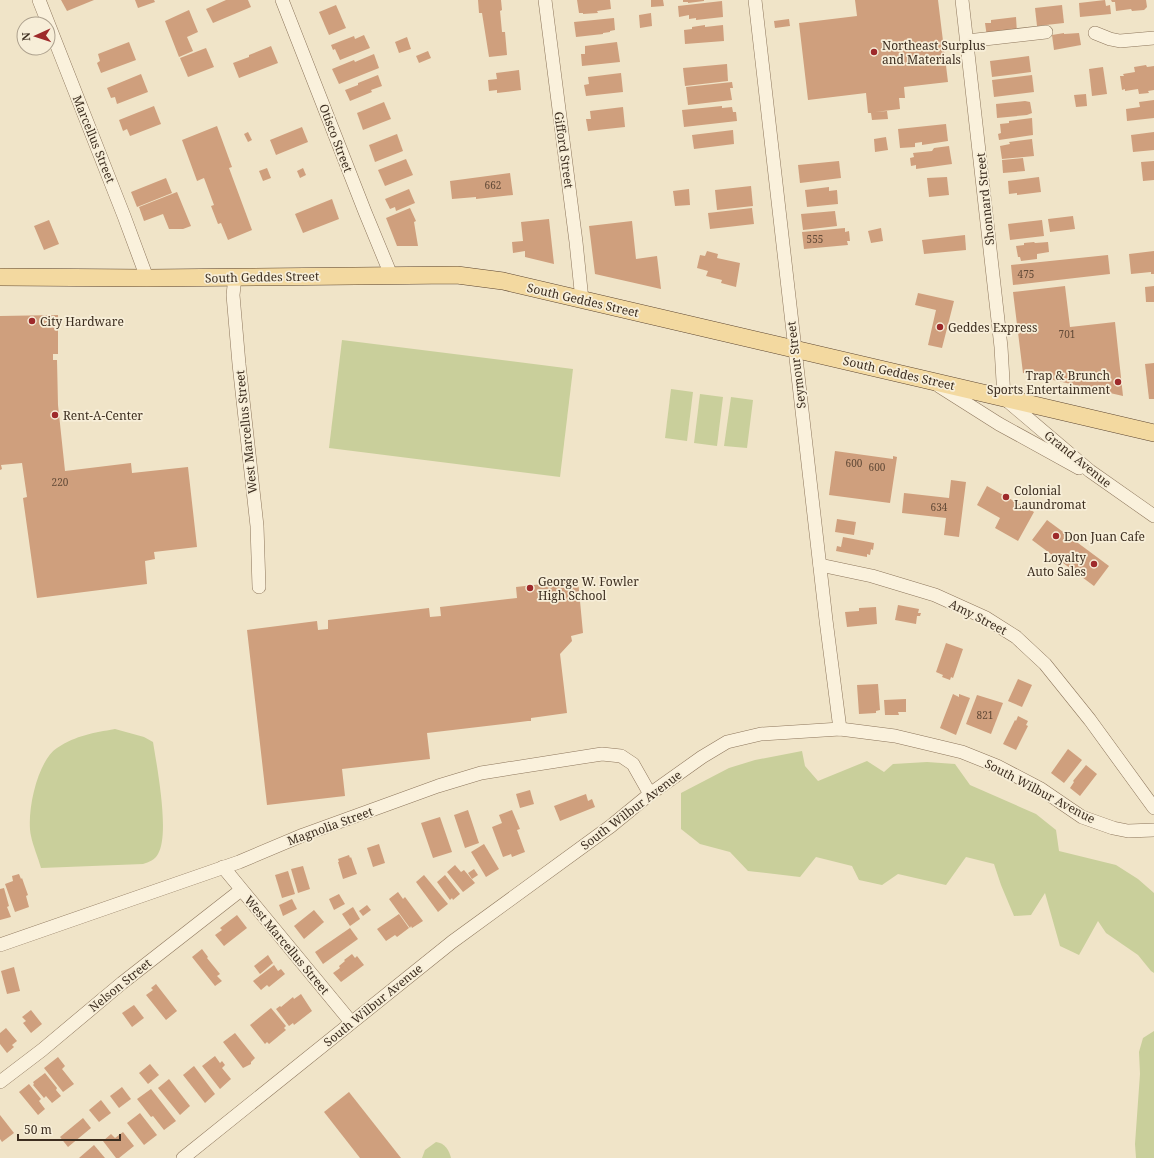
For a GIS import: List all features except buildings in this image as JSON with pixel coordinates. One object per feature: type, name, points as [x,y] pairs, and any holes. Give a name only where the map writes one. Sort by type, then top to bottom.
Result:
[{"type":"main road","name":"South Geddes Street","points":[[0,277],[147,278],[457,275],[502,281],[795,348],[933,382],[1154,433]]},
{"type":"street","name":"Marcellus Street","points":[[39,0],[147,278]]},
{"type":"street","name":"Otisco Street","points":[[282,0],[391,275]]},
{"type":"street","name":"Gifford Street","points":[[545,0],[582,300]]},
{"type":"street","name":"Seymour Street","points":[[755,0],[840,729]]},
{"type":"street","name":"Shonnard Street","points":[[962,0],[968,41],[1001,340],[1004,398]]},
{"type":"street","points":[[968,41],[1046,32]]},
{"type":"street","points":[[1095,32],[1110,39],[1120,41],[1154,38]]},
{"type":"street","name":"West Marcellus Street","points":[[236,277],[233,294],[239,364],[257,526],[259,587]]},
{"type":"street","points":[[933,382],[999,424],[1079,469],[1090,471]]},
{"type":"street","name":"Grand Avenue","points":[[1004,398],[1090,471],[1154,516]]},
{"type":"street","name":"Amy Street","points":[[820,565],[872,576],[935,595],[986,618],[1016,638],[1045,664],[1090,720],[1154,808]]},
{"type":"street","name":"South Wilbur Avenue","points":[[183,1158],[452,942],[611,826],[650,794],[702,757],[727,742],[761,734],[840,729],[895,736],[962,752],[997,766],[1041,789],[1082,817],[1113,828],[1128,831],[1154,830]]},
{"type":"street","name":"Magnolia Street","points":[[0,946],[223,867],[303,835],[438,786],[481,773],[602,754],[621,756],[633,764],[650,794]]},
{"type":"street","name":"West Marcellus Street","points":[[223,867],[351,1022]]},
{"type":"street","name":"Nelson Street","points":[[0,1082],[42,1050],[122,983],[241,890]]},
{"type":"green space","points":[[342,340],[573,369],[560,477],[329,448]]},
{"type":"green space","points":[[671,389],[693,392],[687,441],[665,438]]},
{"type":"green space","points":[[700,394],[723,397],[717,446],[694,443]]},
{"type":"green space","points":[[731,397],[753,400],[747,448],[724,446]]},
{"type":"green space","points":[[115,729],[144,737],[153,742],[160,783],[163,816],[163,832],[157,856],[150,862],[143,864],[41,868],[31,836],[30,815],[35,789],[44,764],[57,748],[71,740],[85,735]]},
{"type":"green space","points":[[802,751],[805,766],[818,781],[867,761],[884,772],[893,764],[927,762],[955,764],[970,785],[1036,814],[1056,830],[1059,851],[1116,865],[1138,879],[1154,893],[1154,973],[1138,955],[1106,933],[1098,921],[1079,955],[1060,946],[1045,893],[1031,915],[1014,916],[994,864],[966,857],[946,885],[898,874],[882,885],[859,880],[852,866],[816,857],[800,877],[748,871],[730,852],[700,844],[681,829],[681,793],[729,768],[755,760]]},
{"type":"green space","points":[[1154,1031],[1154,1158],[1136,1158],[1135,1144],[1140,1074],[1139,1052],[1143,1038]]},
{"type":"green space","points":[[436,1142],[446,1147],[451,1158],[422,1158],[425,1150]]},
{"type":"place","name":"Northeast Surplus and Materials","points":[[874,52]]},
{"type":"place","name":"City Hardware","points":[[32,321]]},
{"type":"place","name":"Geddes Express","points":[[940,327]]},
{"type":"place","name":"Trap & Brunch Sports Entertainment","points":[[1118,382]]},
{"type":"place","name":"Rent-A-Center","points":[[55,415]]},
{"type":"place","name":"Colonial Laundromat","points":[[1006,497]]},
{"type":"place","name":"Don Juan Cafe","points":[[1056,536]]},
{"type":"place","name":"Loyalty Auto Sales","points":[[1094,564]]},
{"type":"place","name":"George W. Fowler High School","points":[[530,588]]}]
